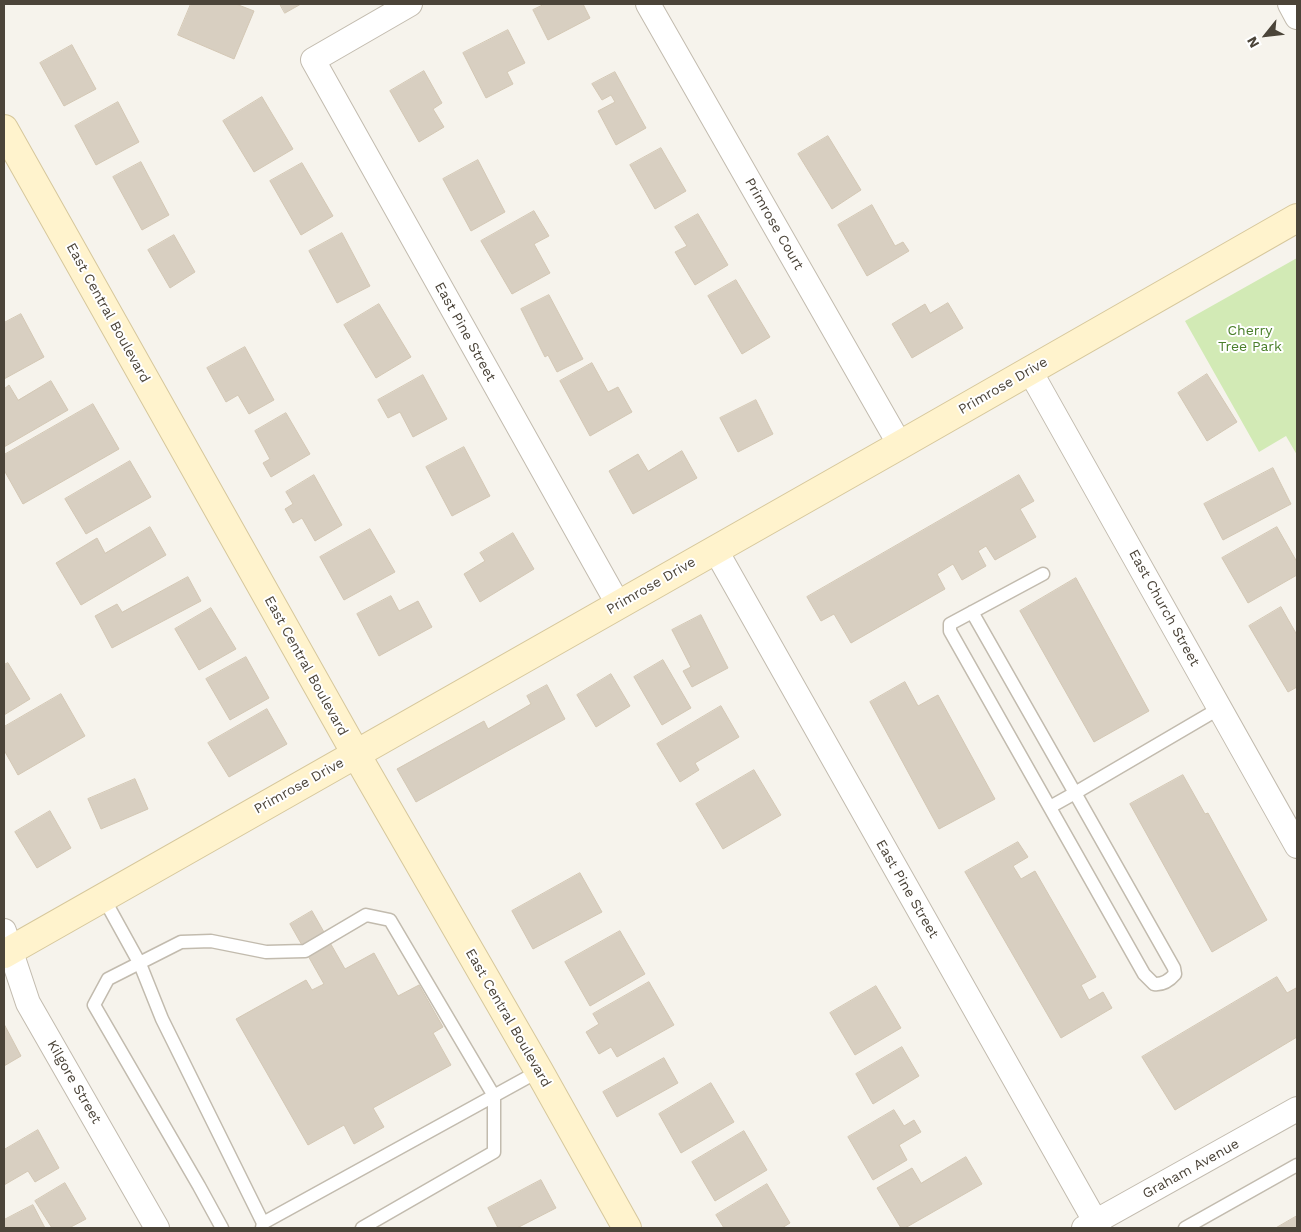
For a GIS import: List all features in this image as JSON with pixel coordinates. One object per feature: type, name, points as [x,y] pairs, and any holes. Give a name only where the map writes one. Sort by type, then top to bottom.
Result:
[{"type":"street","name":"East Pine Street","points":[[410,4],[312,60],[618,604]]},
{"type":"street","name":"Primrose Court","points":[[648,4],[900,445]]},
{"type":"street","points":[[1290,4],[1297,17]]},
{"type":"street","name":"East Central Boulevard","points":[[4,129],[356,754],[539,1071],[627,1228]]},
{"type":"street","name":"Primrose Drive","points":[[6,945],[103,897],[1297,218]]},
{"type":"street","name":"East Church Street","points":[[1030,371],[1297,846]]},
{"type":"street","name":"East Pine Street","points":[[715,549],[1093,1226]]},
{"type":"street","name":"Kilgore Street","points":[[6,945],[28,1003],[157,1228]]},
{"type":"street","name":"Graham Avenue","points":[[1093,1226],[1297,1109]]},
{"type":"lane","points":[[972,612],[1174,968],[1175,974],[1166,982],[1160,985],[1154,984],[1144,974],[950,631],[950,624],[972,612],[1043,574]]},
{"type":"lane","points":[[1050,807],[1220,708]]},
{"type":"lane","points":[[103,897],[140,964],[162,1019],[263,1226],[539,1071]]},
{"type":"lane","points":[[222,1228],[94,1005],[108,979],[181,942],[211,941],[266,952],[305,951],[366,915],[390,920],[494,1096],[494,1152],[362,1228]]},
{"type":"lane","points":[[1185,1228],[1297,1165]]},
{"type":"green space","name":"Cherry Tree Park","points":[[1297,258],[1297,455],[1286,436],[1259,452],[1185,321]]},
{"type":"building","points":[[191,4],[236,4],[254,11],[234,59],[178,35]]},
{"type":"building","points":[[280,4],[301,4],[285,13]]},
{"type":"building","points":[[545,4],[583,4],[590,18],[548,40],[533,10]]},
{"type":"building","points":[[508,30],[525,63],[507,72],[513,84],[486,98],[463,53]]},
{"type":"building","points":[[72,45],[96,89],[64,106],[40,63]]},
{"type":"building","points":[[424,71],[442,103],[433,109],[444,127],[419,142],[390,91]]},
{"type":"building","points":[[615,72],[646,128],[616,145],[598,111],[615,102],[611,95],[602,100],[592,84]]},
{"type":"building","points":[[262,97],[293,149],[254,172],[223,121]]},
{"type":"building","points":[[118,102],[139,142],[96,165],[75,126]]},
{"type":"building","points":[[828,136],[861,190],[832,209],[798,154]]},
{"type":"building","points":[[661,148],[686,191],[655,209],[630,165]]},
{"type":"building","points":[[478,160],[505,212],[471,231],[443,179]]},
{"type":"building","points":[[141,162],[169,215],[142,230],[113,177]]},
{"type":"building","points":[[302,163],[333,216],[301,235],[270,181]]},
{"type":"building","points":[[872,205],[895,246],[903,242],[909,251],[867,276],[838,225]]},
{"type":"building","points":[[534,211],[549,236],[534,244],[550,273],[512,294],[481,241]]},
{"type":"building","points":[[698,214],[728,265],[695,285],[675,252],[687,246],[675,227]]},
{"type":"building","points":[[342,233],[370,286],[337,303],[309,251]]},
{"type":"building","points":[[174,235],[195,272],[170,288],[148,250]]},
{"type":"building","points":[[736,280],[770,337],[742,354],[708,296]]},
{"type":"building","points":[[549,295],[583,359],[557,372],[548,355],[545,357],[521,309]]},
{"type":"building","points":[[948,303],[963,328],[912,358],[892,324],[925,304],[930,313]]},
{"type":"building","points":[[379,304],[411,357],[376,378],[344,325]]},
{"type":"building","points":[[21,314],[44,357],[4,379],[4,323]]},
{"type":"building","points":[[245,347],[274,400],[249,414],[238,395],[226,402],[207,368]]},
{"type":"building","points":[[592,363],[608,392],[618,387],[632,412],[590,436],[560,381]]},
{"type":"building","points":[[1207,374],[1237,422],[1207,441],[1178,393]]},
{"type":"building","points":[[423,375],[447,419],[413,437],[400,412],[388,418],[378,400]]},
{"type":"building","points":[[51,381],[68,410],[4,447],[4,389],[9,385],[18,400]]},
{"type":"building","points":[[756,400],[773,434],[738,452],[720,418]]},
{"type":"building","points":[[93,404],[119,449],[23,504],[4,470],[4,455]]},
{"type":"building","points":[[286,413],[310,454],[271,477],[263,463],[270,459],[255,431]]},
{"type":"building","points":[[464,447],[490,496],[452,516],[426,467]]},
{"type":"building","points":[[682,451],[697,478],[633,514],[609,471],[638,454],[648,471]]},
{"type":"building","points":[[130,461],[151,497],[86,534],[65,499]]},
{"type":"building","points":[[1273,468],[1291,504],[1223,540],[1204,504]]},
{"type":"building","points":[[314,475],[342,525],[315,541],[302,518],[293,523],[285,509],[293,504],[286,492]]},
{"type":"building","points":[[1019,475],[1034,501],[1020,509],[1036,537],[995,560],[986,546],[978,551],[986,566],[962,580],[953,564],[937,574],[945,589],[851,643],[834,614],[821,621],[807,597]]},
{"type":"building","points":[[150,527],[166,555],[81,605],[56,563],[97,538],[105,553]]},
{"type":"building","points":[[1277,527],[1297,562],[1297,575],[1248,603],[1222,558]]},
{"type":"building","points":[[370,529],[395,572],[344,600],[320,557]]},
{"type":"building","points":[[513,533],[534,569],[480,602],[464,574],[485,561],[480,553]]},
{"type":"building","points":[[188,577],[201,601],[112,648],[95,616],[117,604],[122,612]]},
{"type":"building","points":[[1076,578],[1149,711],[1094,742],[1020,611]]},
{"type":"building","points":[[391,596],[399,611],[418,601],[432,627],[379,656],[357,614]]},
{"type":"building","points":[[1281,607],[1297,635],[1297,687],[1288,692],[1249,626]]},
{"type":"building","points":[[211,608],[236,649],[199,670],[175,629]]},
{"type":"building","points":[[701,615],[728,668],[692,687],[683,671],[691,667],[672,630]]},
{"type":"building","points":[[246,657],[269,698],[230,720],[206,679]]},
{"type":"building","points":[[663,660],[691,708],[662,725],[634,677]]},
{"type":"building","points":[[8,663],[30,699],[4,715],[4,665]]},
{"type":"building","points":[[611,674],[630,706],[596,727],[577,695]]},
{"type":"building","points":[[905,682],[918,706],[938,695],[995,799],[939,829],[870,702]]},
{"type":"building","points":[[547,685],[565,719],[416,802],[397,769],[484,721],[488,729],[531,704],[527,696]]},
{"type":"building","points":[[61,694],[85,736],[18,775],[4,750],[4,727]]},
{"type":"building","points":[[721,706],[739,737],[695,763],[699,770],[680,782],[657,744]]},
{"type":"building","points":[[267,709],[287,744],[229,777],[208,743]]},
{"type":"building","points":[[754,770],[781,815],[723,849],[696,804]]},
{"type":"building","points":[[1183,775],[1205,814],[1208,813],[1267,920],[1212,952],[1130,804]]},
{"type":"building","points":[[135,779],[148,809],[101,829],[88,799]]},
{"type":"building","points":[[50,811],[71,848],[37,868],[15,832]]},
{"type":"building","points":[[1018,842],[1028,857],[1013,866],[1021,879],[1035,871],[1096,977],[1081,985],[1089,1000],[1103,992],[1112,1008],[1061,1038],[965,872]]},
{"type":"building","points":[[580,873],[602,912],[533,949],[512,911]]},
{"type":"building","points":[[312,911],[345,969],[374,953],[398,996],[419,985],[443,1027],[433,1033],[451,1065],[373,1108],[384,1127],[354,1144],[344,1125],[308,1145],[236,1019],[306,980],[312,990],[324,984],[290,924]]},
{"type":"building","points":[[620,931],[645,974],[590,1006],[565,962]]},
{"type":"building","points":[[1277,977],[1287,993],[1296,988],[1297,990],[1297,1037],[1175,1110],[1142,1057]]},
{"type":"building","points":[[649,982],[674,1025],[617,1057],[611,1047],[599,1054],[586,1032],[599,1024],[593,1014]]},
{"type":"building","points":[[876,986],[901,1028],[855,1055],[830,1013]]},
{"type":"building","points":[[4,1024],[21,1056],[4,1066]]},
{"type":"building","points":[[902,1047],[919,1076],[873,1104],[856,1074]]},
{"type":"building","points":[[664,1058],[678,1083],[617,1117],[603,1092]]},
{"type":"building","points":[[711,1083],[734,1122],[681,1153],[659,1114]]},
{"type":"building","points":[[894,1110],[904,1126],[914,1120],[921,1132],[899,1145],[907,1160],[873,1180],[848,1137]]},
{"type":"building","points":[[38,1130],[59,1168],[35,1182],[28,1171],[4,1185],[4,1150]]},
{"type":"building","points":[[744,1131],[767,1170],[715,1201],[692,1162]]},
{"type":"building","points":[[966,1157],[982,1184],[905,1228],[901,1228],[877,1188],[912,1168],[921,1183]]},
{"type":"building","points":[[541,1180],[556,1208],[517,1228],[498,1228],[488,1208]]},
{"type":"building","points":[[65,1183],[86,1219],[69,1228],[52,1228],[35,1201]]},
{"type":"building","points":[[767,1184],[790,1223],[782,1228],[724,1228],[716,1215]]},
{"type":"building","points":[[33,1205],[45,1228],[4,1228],[4,1220]]},
{"type":"building","points":[[1297,1216],[1297,1228],[1276,1228]]}]
